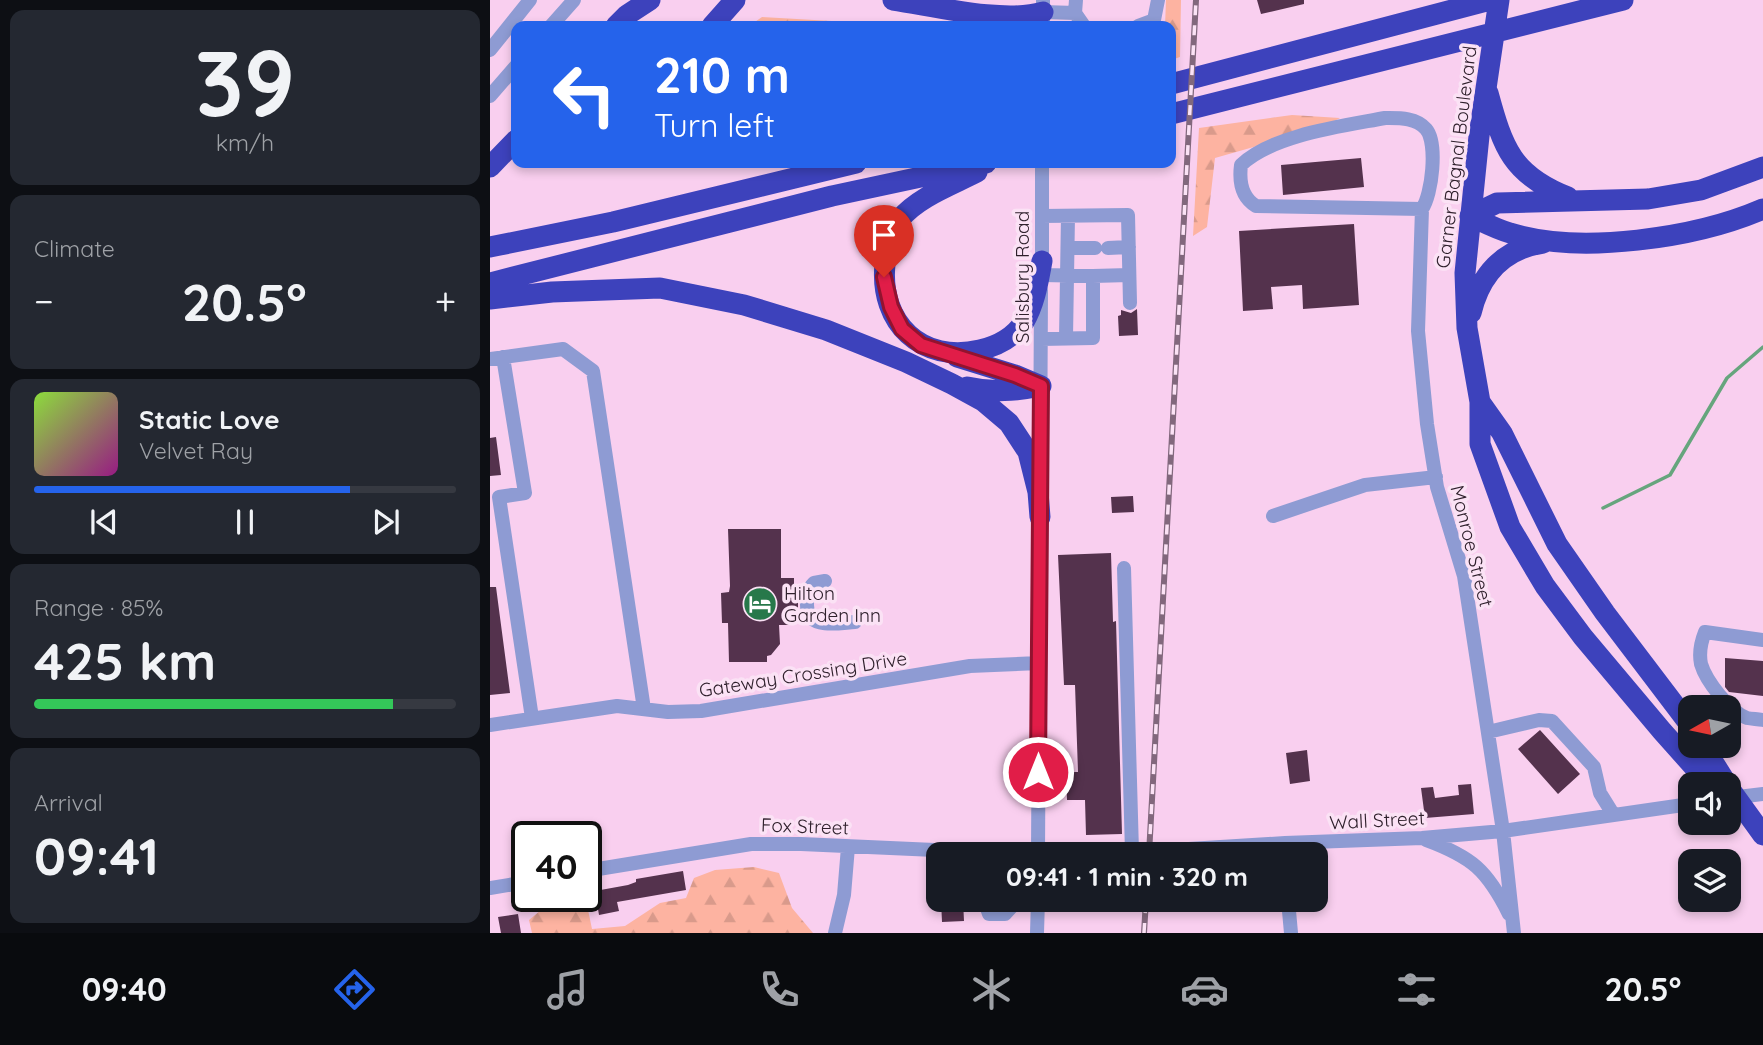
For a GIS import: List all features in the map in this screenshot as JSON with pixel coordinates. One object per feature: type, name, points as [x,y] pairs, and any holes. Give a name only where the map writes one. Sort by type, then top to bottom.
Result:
[{"type":"highway","points":[[621,21],[650,0]]},
{"type":"highway","points":[[716,21],[735,0]]},
{"type":"highway","points":[[893,0],[992,7],[1028,5],[1043,13]]},
{"type":"highway","points":[[1176,82],[1490,0]]},
{"type":"highway","name":"Garner Bagnal Boulevard","points":[[1499,0],[1486,86],[1465,273],[1467,328],[1480,402],[1480,444],[1510,527],[1545,586],[1584,638],[1699,772]]},
{"type":"highway","points":[[1176,113],[1623,0]]},
{"type":"highway","points":[[1486,86],[1502,141],[1519,168],[1543,188],[1570,198],[1594,201]]},
{"type":"highway","points":[[490,167],[511,145]]},
{"type":"highway","points":[[1470,216],[1497,204],[1648,199],[1701,190],[1763,167]]},
{"type":"highway","points":[[490,247],[613,222],[835,168]]},
{"type":"highway","points":[[490,283],[832,197],[963,168]]},
{"type":"highway","points":[[986,168],[924,200],[900,219],[887,247],[884,277],[891,307],[902,329],[921,345],[1041,386]]},
{"type":"highway","points":[[1467,328],[1476,293],[1488,272],[1506,256],[1527,245],[1662,237],[1712,227],[1763,209]]},
{"type":"highway","points":[[1470,216],[1509,233],[1551,242]]},
{"type":"highway","points":[[944,354],[992,348],[1010,338],[1023,323],[1037,293],[1042,268]]},
{"type":"highway","points":[[490,299],[552,292],[660,288],[744,305],[826,330],[906,362],[952,384],[983,401],[1009,423],[1028,452],[1038,492],[1040,517]]},
{"type":"highway","points":[[952,384],[982,390],[1013,391],[1041,386]]},
{"type":"highway","name":"Garner Bagnal Boulevard","points":[[1480,402],[1502,433],[1557,544],[1678,709]]},
{"type":"highway","points":[[1741,806],[1763,835]]},
{"type":"street","points":[[514,21],[530,0]]},
{"type":"street","points":[[555,21],[574,0]]},
{"type":"street","points":[[1151,21],[1154,20],[1158,0]]},
{"type":"street","points":[[1043,13],[1075,6]]},
{"type":"street","points":[[490,51],[511,24]]},
{"type":"street","points":[[490,96],[511,72]]},
{"type":"street","name":"Monroe Street","points":[[1422,209],[1256,206],[1247,201],[1243,192],[1241,165],[1251,155],[1327,128],[1385,118],[1411,120],[1426,128],[1432,141],[1428,201],[1422,209],[1418,331],[1427,424],[1436,477],[1464,576],[1503,831],[1514,928]]},
{"type":"street","name":"Salisbury Road","points":[[1038,842],[1042,168]]},
{"type":"street","points":[[1042,216],[1128,215],[1130,303]]},
{"type":"street","points":[[1066,338],[1068,216]]},
{"type":"street","points":[[1068,248],[1129,247]]},
{"type":"street","points":[[1042,268],[1067,275],[1129,275]]},
{"type":"street","points":[[1041,339],[1093,338],[1093,276]]},
{"type":"street","points":[[532,718],[499,497],[525,493],[497,358],[563,349],[593,372],[644,709]]},
{"type":"street","points":[[1273,516],[1365,485],[1436,477]]},
{"type":"street","points":[[1124,568],[1132,842]]},
{"type":"street","points":[[825,581],[816,582],[809,589],[807,609],[810,618],[822,623],[855,622]]},
{"type":"street","points":[[1763,640],[1705,632],[1700,653],[1701,666],[1715,691],[1733,710],[1746,717],[1763,720]]},
{"type":"street","name":"Gateway Crossing Drive","points":[[490,725],[617,706],[668,712],[701,711],[970,666],[1039,663]]},
{"type":"street","points":[[1488,732],[1539,720],[1552,721],[1594,766],[1600,793],[1613,814]]},
{"type":"street","points":[[1741,793],[1763,794]]},
{"type":"street","name":"Wall Street","points":[[1328,846],[1503,831],[1678,806]]},
{"type":"street","points":[[1422,838],[1456,850],[1482,870],[1499,894],[1514,928]]},
{"type":"street","name":"Fox Street","points":[[602,868],[751,844],[926,851]]},
{"type":"street","points":[[835,933],[844,895],[848,847]]},
{"type":"street","points":[[490,888],[511,885]]},
{"type":"street","points":[[988,912],[1006,912]]},
{"type":"street","points":[[1037,933],[1038,912]]},
{"type":"street","points":[[1289,912],[1291,933]]},
{"type":"green space","points":[[1166,0],[1181,0],[1180,57],[1176,58],[1176,21],[1165,21]]},
{"type":"green space","points":[[762,17],[832,21],[756,21]]},
{"type":"green space","points":[[1292,115],[1340,118],[1321,128],[1215,158],[1207,227],[1193,236],[1199,128]]},
{"type":"green space","points":[[754,867],[779,873],[792,908],[813,933],[532,933],[529,920],[539,912],[588,912],[592,929],[625,926],[660,903],[686,898],[694,878],[715,870]]},
{"type":"building","points":[[1257,0],[1304,0],[1304,4],[1261,14]]},
{"type":"building","points":[[1361,158],[1364,187],[1283,195],[1281,165]]},
{"type":"building","points":[[1354,224],[1359,305],[1303,309],[1302,285],[1271,287],[1273,309],[1243,311],[1239,231]]},
{"type":"building","points":[[1137,309],[1138,335],[1119,336],[1118,316],[1121,315],[1121,310],[1131,313]]},
{"type":"building","points":[[496,437],[501,475],[490,476],[490,438]]},
{"type":"building","points":[[1133,496],[1134,512],[1112,513],[1111,497]]},
{"type":"building","name":"Hilton Garden Inn","points":[[728,529],[781,529],[781,578],[794,578],[794,588],[798,588],[798,615],[793,615],[793,625],[779,625],[780,644],[767,656],[767,662],[729,662],[728,623],[722,623],[721,593],[729,592],[730,586]]},
{"type":"building","points":[[1111,553],[1113,622],[1116,621],[1122,834],[1086,835],[1085,800],[1067,800],[1066,772],[1078,772],[1075,685],[1064,685],[1058,555]]},
{"type":"building","points":[[490,587],[496,587],[510,693],[490,695]]},
{"type":"building","points":[[1725,658],[1763,661],[1763,696],[1729,692],[1725,687]]},
{"type":"building","points":[[1540,730],[1580,774],[1558,794],[1518,749]]},
{"type":"building","points":[[1307,750],[1310,781],[1290,784],[1286,753]]},
{"type":"building","points":[[1471,784],[1474,814],[1425,818],[1421,788],[1433,787],[1435,798],[1459,795],[1458,785]]},
{"type":"building","points":[[683,871],[686,890],[617,902],[619,911],[599,915],[598,912],[602,912],[602,890],[628,885],[636,882],[636,879]]},
{"type":"building","points":[[942,912],[964,912],[964,921],[942,922]]},
{"type":"building","points":[[518,914],[521,933],[501,933],[498,917]]},
{"type":"waterway","points":[[1603,508],[1670,475],[1727,378],[1763,347]]},
{"type":"railway","points":[[1150,842],[1196,0]]},
{"type":"railway","points":[[1144,933],[1145,912]]},
{"type":"place","name":"Hilton Garden Inn","points":[[760,604]]},
{"type":"route","points":[[884,277],[891,307],[902,329],[921,345],[1041,386],[1038,772]]}]
